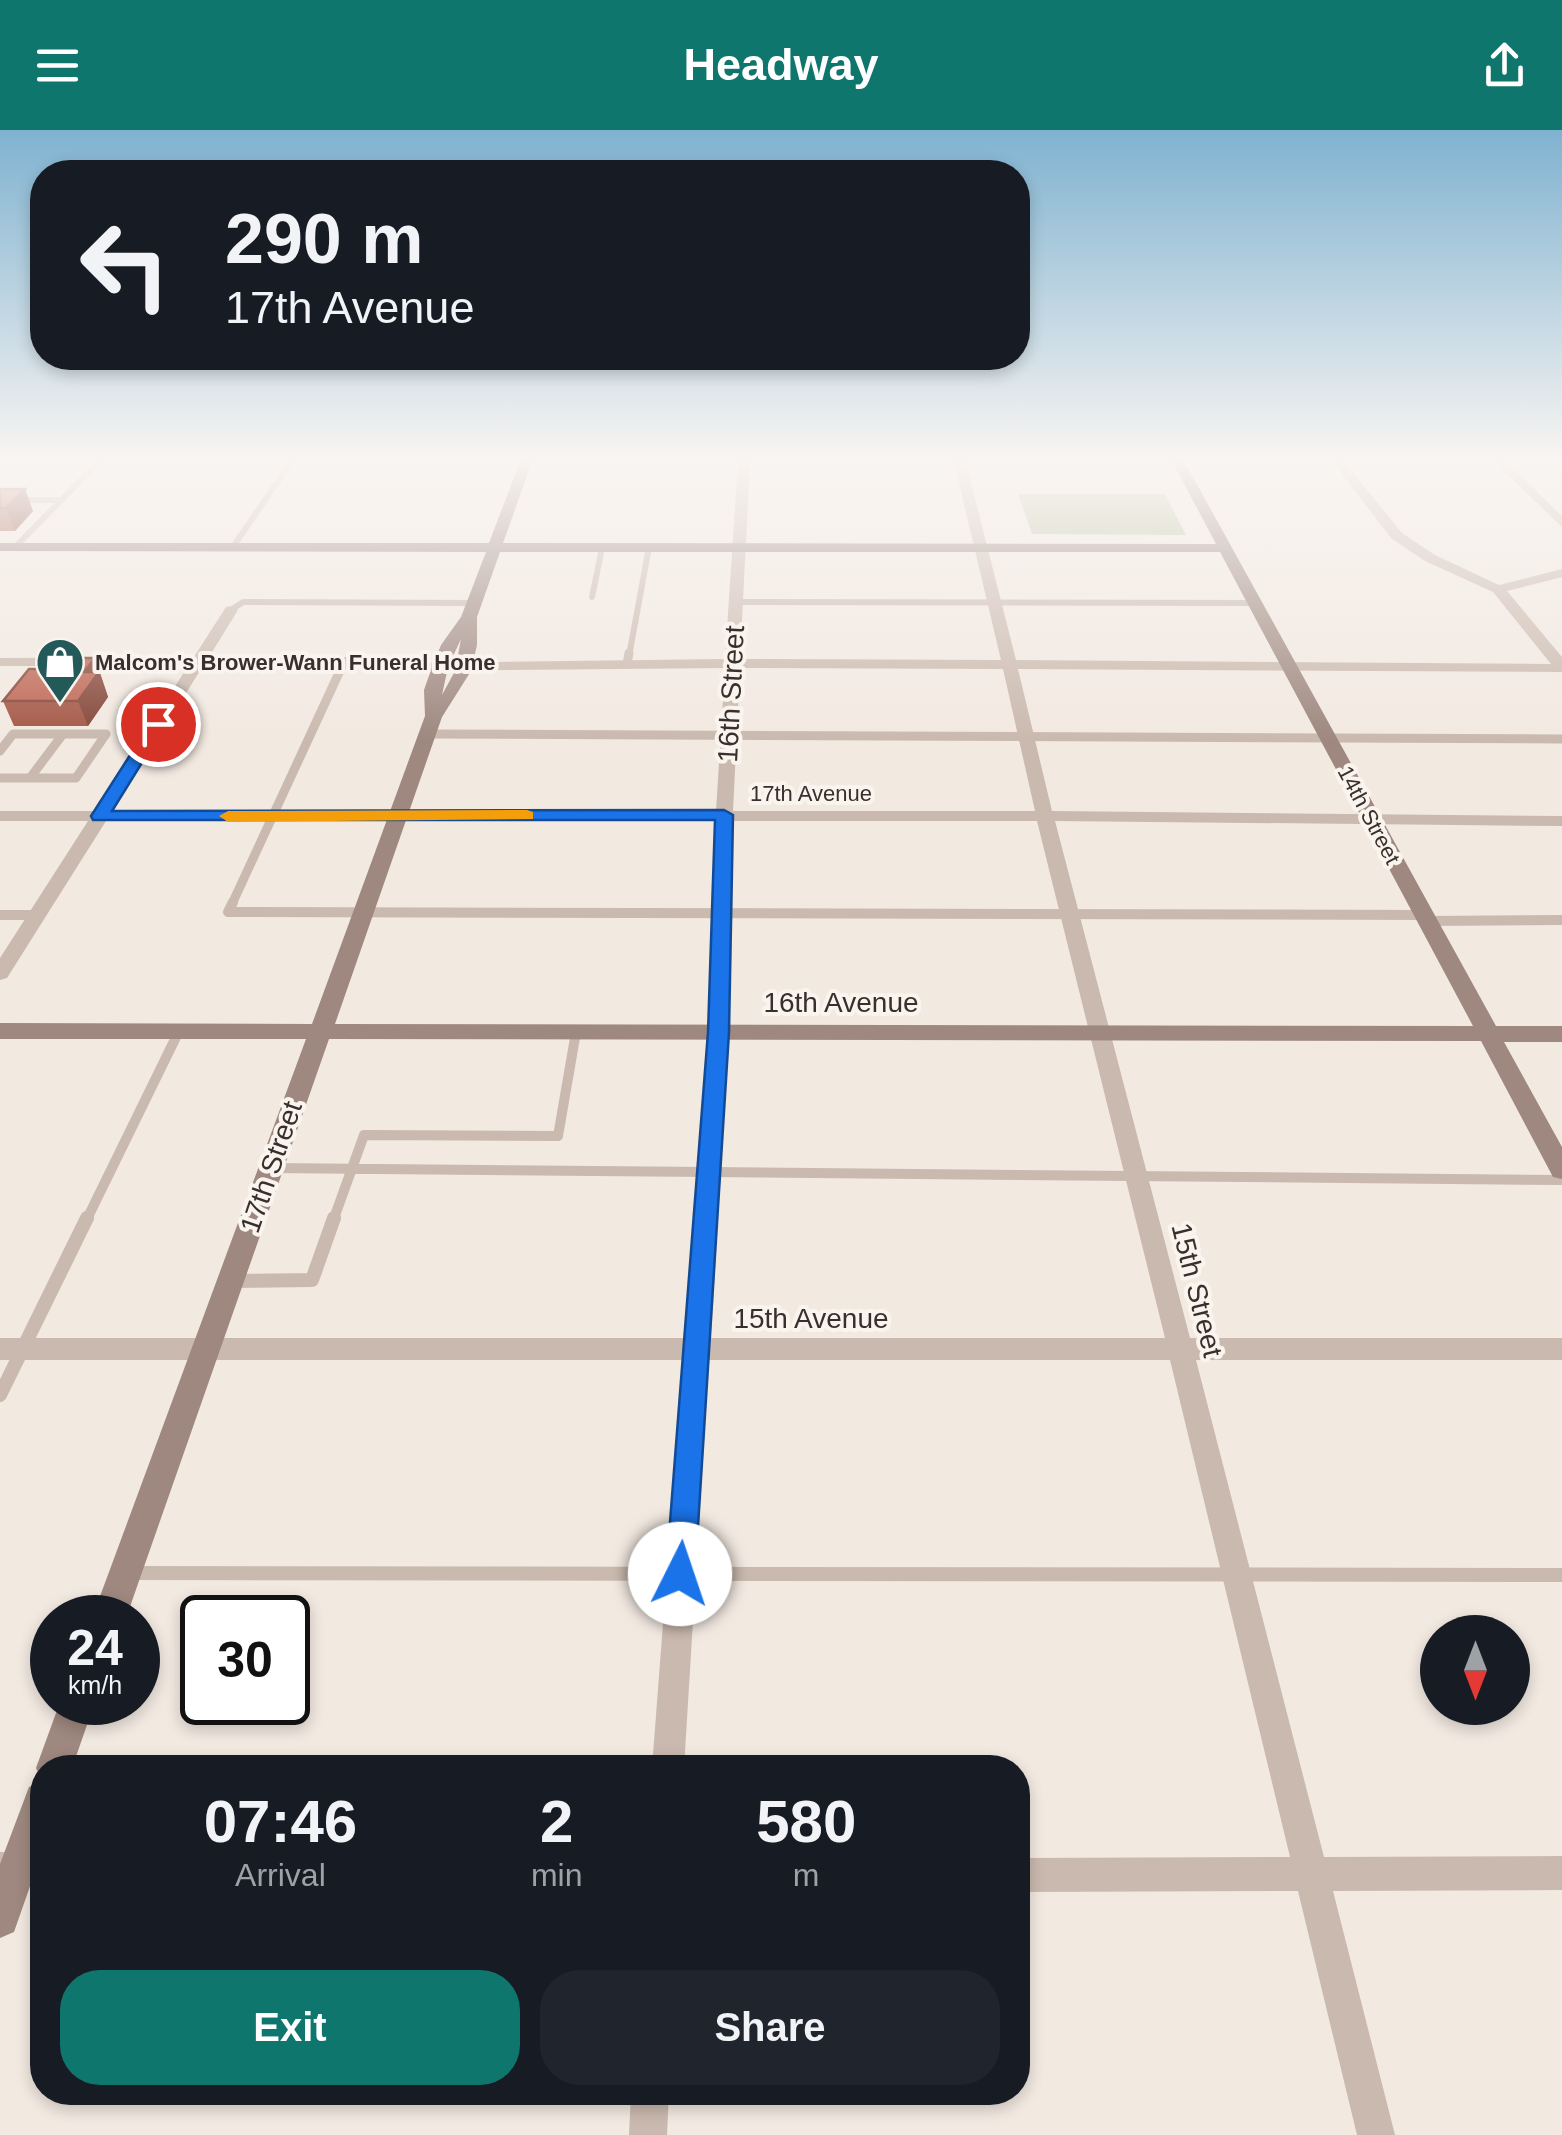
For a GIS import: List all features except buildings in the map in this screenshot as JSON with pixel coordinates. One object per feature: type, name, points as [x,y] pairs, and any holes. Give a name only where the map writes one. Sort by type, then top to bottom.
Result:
[{"type":"main road","name":"17th Street","points":[[117,1595],[431,725],[433,690],[442,663],[472,610],[491,553]]},
{"type":"main road","name":"14th Street","points":[[1229,553],[1562,1170]]},
{"type":"main road","name":"17th Street","points":[[431,725],[456,692],[472,644],[472,610]]},
{"type":"main road","name":"16th Avenue","points":[[0,1030],[1562,1034]]},
{"type":"main road","points":[[59,1755],[70,1725]]},
{"type":"main road","points":[[0,1918],[30,1838]]},
{"type":"street","name":"16th Street","points":[[669,1755],[719,1032],[724,815],[738,553]]},
{"type":"street","name":"15th Street","points":[[987,553],[1045,817],[1376,2135]]},
{"type":"street","points":[[1424,553],[1498,589],[1562,668]]},
{"type":"street","points":[[1498,589],[1562,573]]},
{"type":"street","points":[[0,974],[231,610]]},
{"type":"street","points":[[0,662],[1562,668]]},
{"type":"street","name":"17th Avenue","points":[[0,816],[1286,816],[1562,822]]},
{"type":"street","name":"15th Avenue","points":[[11,1349],[1562,1349]]},
{"type":"street","points":[[1030,1874],[1562,1874]]},
{"type":"street","points":[[648,2135],[649,2105]]},
{"type":"lane","points":[[592,597],[601,553]]},
{"type":"lane","points":[[627,664],[648,553]]},
{"type":"lane","points":[[231,610],[243,602],[472,610]]},
{"type":"lane","points":[[736,602],[1256,602]]},
{"type":"lane","points":[[344,662],[228,912],[1070,914],[1562,920]]},
{"type":"lane","points":[[431,725],[728,735],[1562,739]]},
{"type":"lane","points":[[0,751],[13,734],[106,734],[76,778],[0,778]]},
{"type":"lane","points":[[30,778],[62,734]]},
{"type":"lane","points":[[0,915],[37,915]]},
{"type":"lane","points":[[0,1396],[11,1349],[179,1031]]},
{"type":"lane","points":[[230,1280],[312,1280],[364,1135],[558,1136],[576,1032]]},
{"type":"lane","points":[[270,1168],[1562,1180]]},
{"type":"lane","points":[[125,1574],[1562,1575]]},
{"type":"slow traffic","points":[[228,816],[527,816]]},
{"type":"place","name":"Malcom's Brower-Wann Funeral Home","points":[[60,704]]},
{"type":"route","points":[[158,724],[100,816],[724,815],[719,1032],[680,1574]]}]
